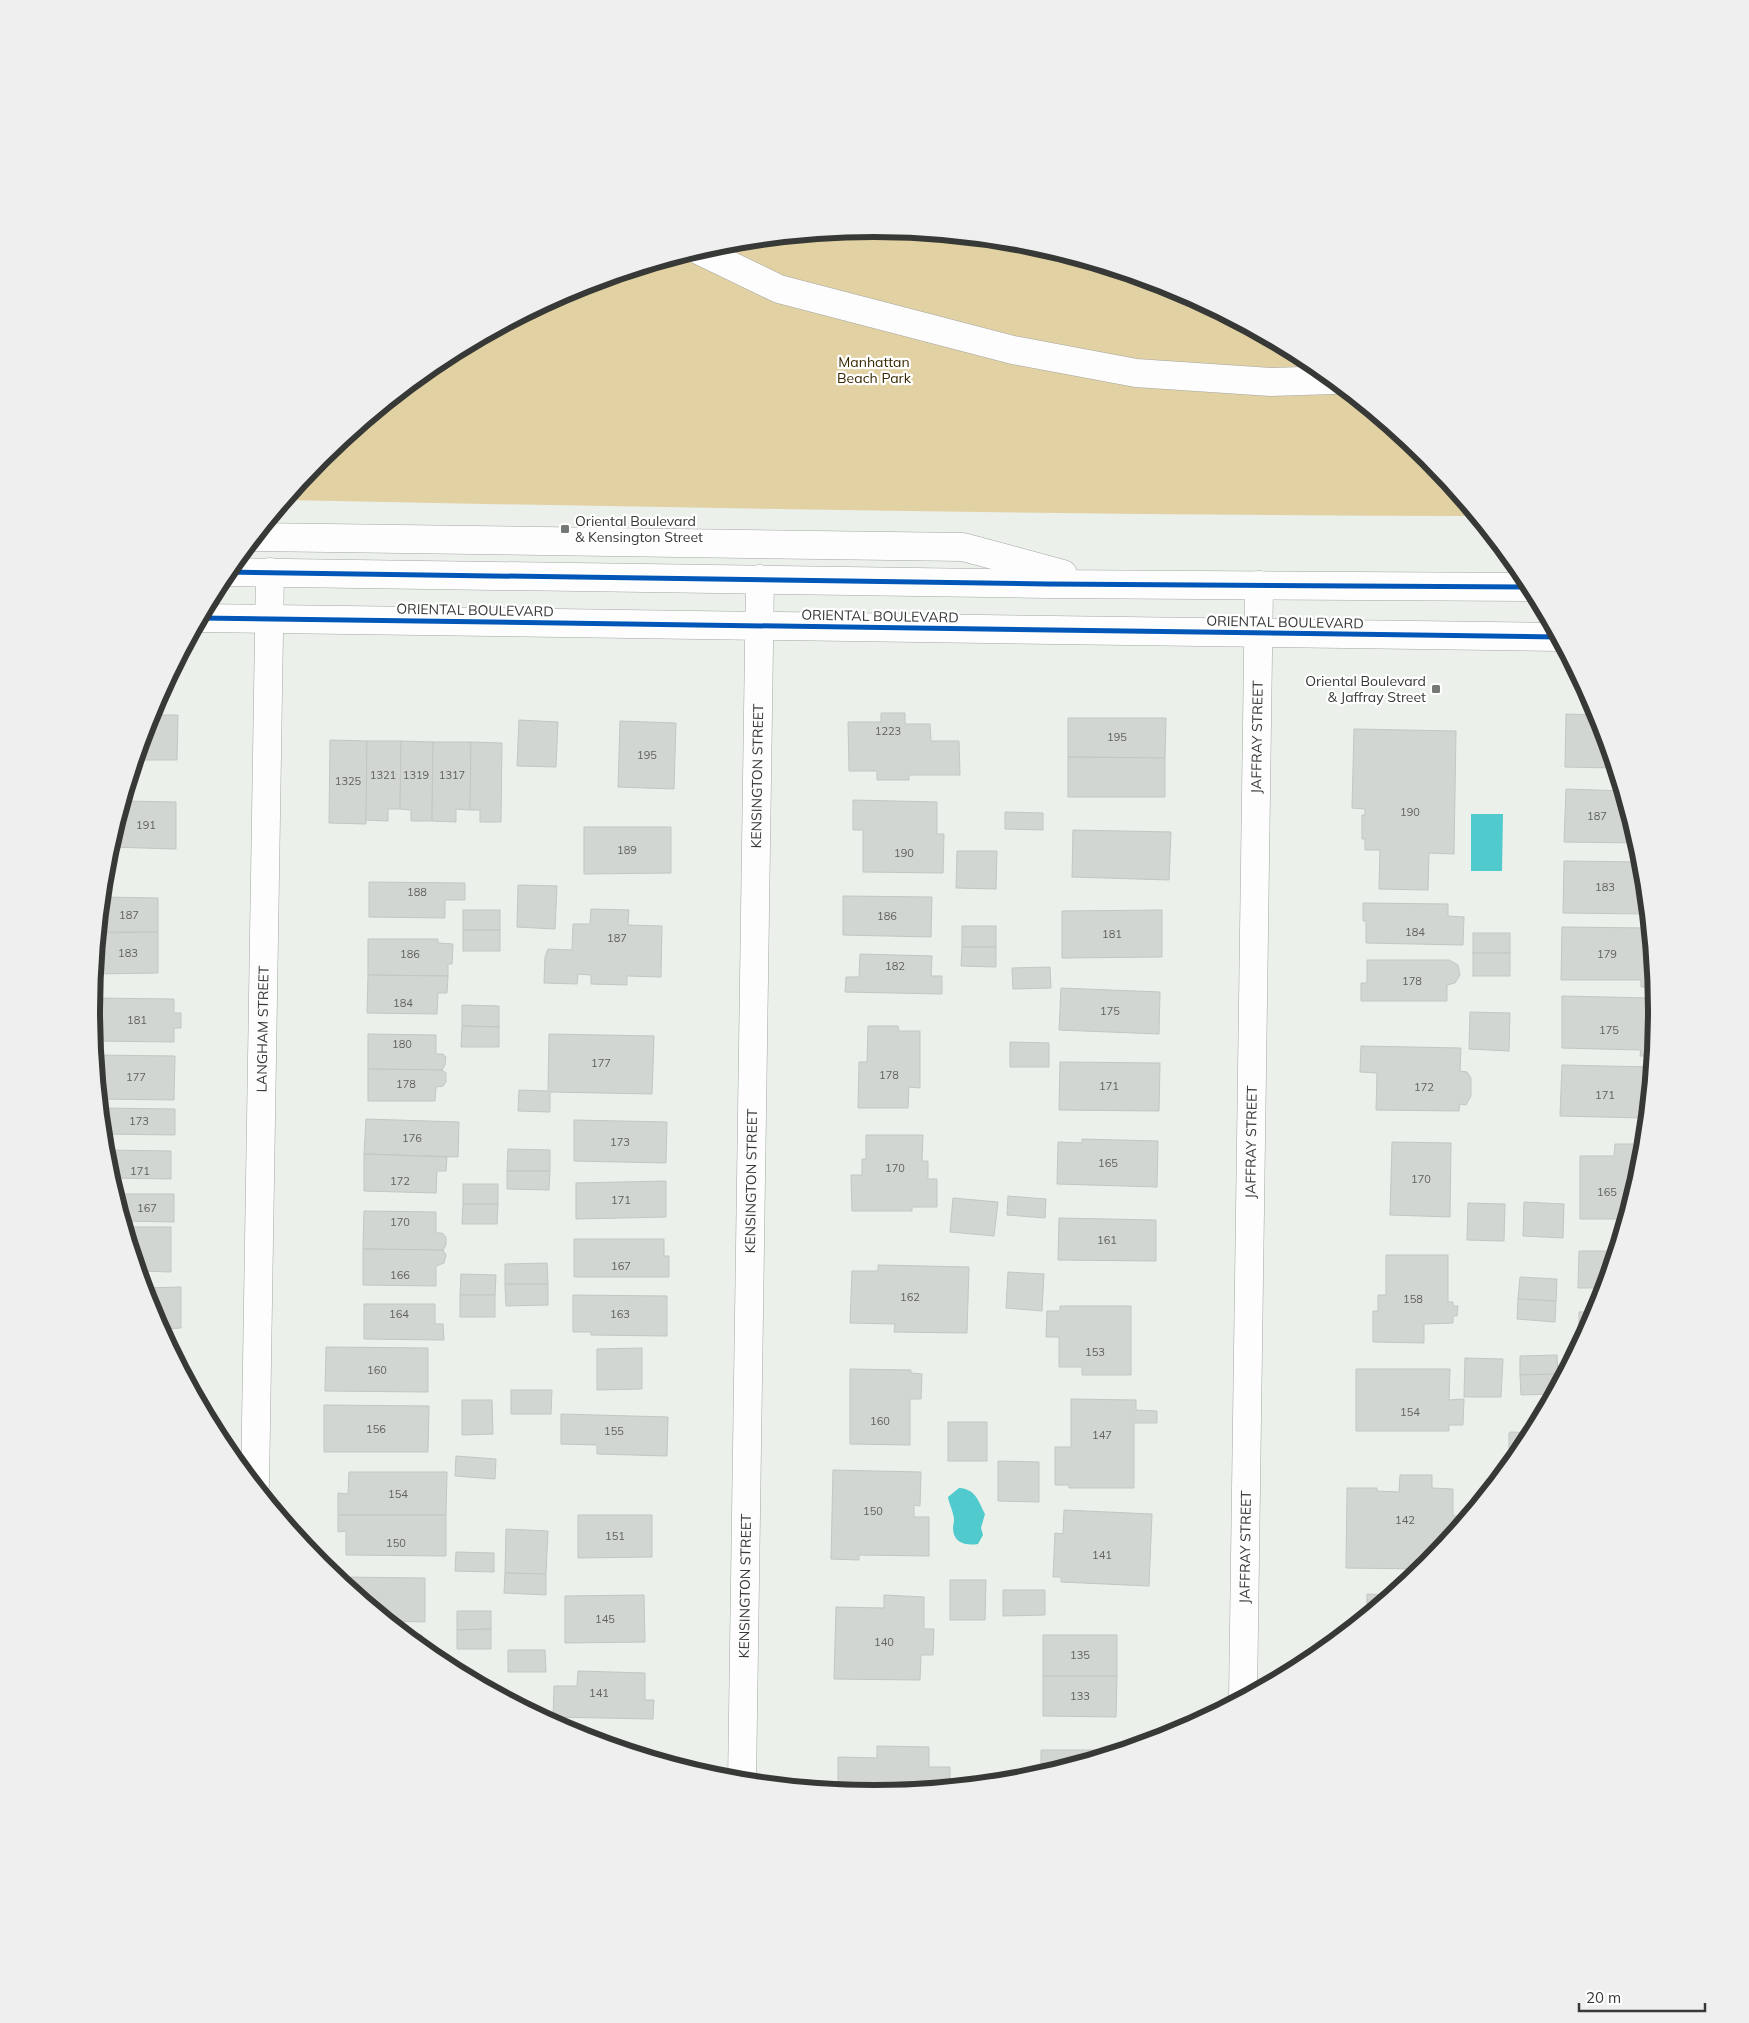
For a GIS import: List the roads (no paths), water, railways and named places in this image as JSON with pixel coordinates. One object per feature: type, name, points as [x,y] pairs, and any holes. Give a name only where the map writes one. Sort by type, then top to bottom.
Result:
[{"type":"street","points":[[709,255],[779,289],[1013,350],[1136,373],[1271,382],[1322,380]]},
{"type":"street","points":[[262,537],[963,547],[1098,584]]},
{"type":"street","points":[[237,572],[1522,588]]},
{"type":"street","name":"LANGHAM STREET","points":[[255,1476],[270,572]]},
{"type":"street","name":"KENSINGTON STREET","points":[[742,1774],[760,579]]},
{"type":"street","name":"JAFFRAY STREET","points":[[1243,1692],[1259,585]]},
{"type":"street","name":"ORIENTAL BOULEVARD","points":[[208,618],[1552,638]]},
{"type":"water","points":[[1471,814],[1503,814],[1502,871],[1471,871]]},
{"type":"water","points":[[959,1488],[973,1493],[985,1514],[981,1528],[983,1535],[978,1544],[965,1544],[955,1537],[953,1528],[954,1517],[948,1497]]},
{"type":"place","name":"Oriental Boulevard & Kensington Street","points":[[565,529]]},
{"type":"place","name":"Oriental Boulevard & Jaffray Street","points":[[1436,689]]},
{"type":"park label","name":"Manhattan Beach Park","points":[[874,370]]}]
